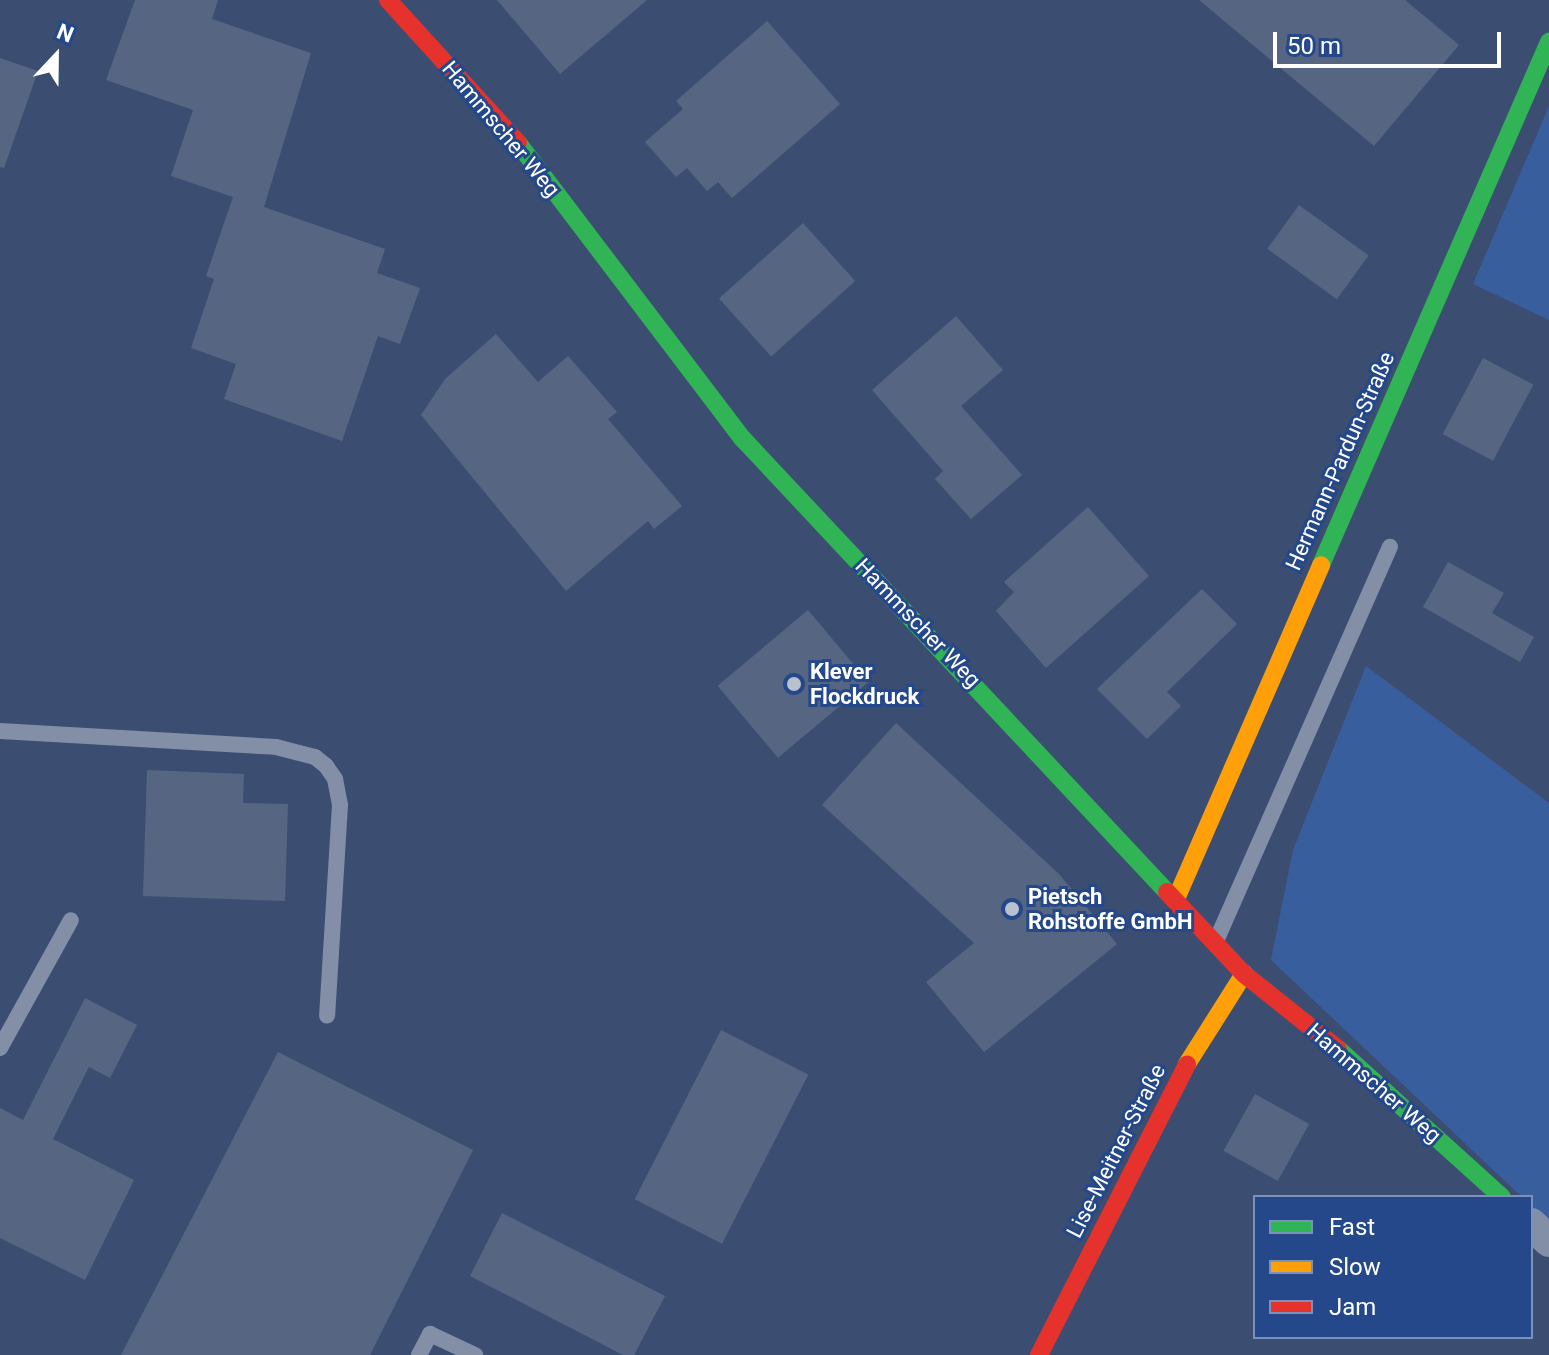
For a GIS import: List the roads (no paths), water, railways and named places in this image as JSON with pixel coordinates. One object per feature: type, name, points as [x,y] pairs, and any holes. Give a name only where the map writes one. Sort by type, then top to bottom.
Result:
[{"type":"street","name":"Hammscher Weg","points":[[388,0],[516,141],[743,439],[1244,974],[1389,1091],[1500,1195]]},
{"type":"street","name":"Hermann-Pardun-Straße","points":[[1176,899],[1549,42]]},
{"type":"street","name":"Lise-Meitner-Straße","points":[[1039,1355],[1197,1045],[1244,974]]},
{"type":"street","points":[[1533,1226],[1549,1241]]},
{"type":"lane","points":[[1215,943],[1390,547]]},
{"type":"lane","points":[[0,731],[276,747],[315,757],[326,766],[340,805],[327,1016]]},
{"type":"lane","points":[[0,1048],[71,920]]},
{"type":"lane","points":[[419,1355],[430,1334],[475,1355]]},
{"type":"place","name":"Klever Flockdruck","points":[[794,684]]},
{"type":"place","name":"Pietsch Rohstoffe GmbH","points":[[1012,909]]}]
